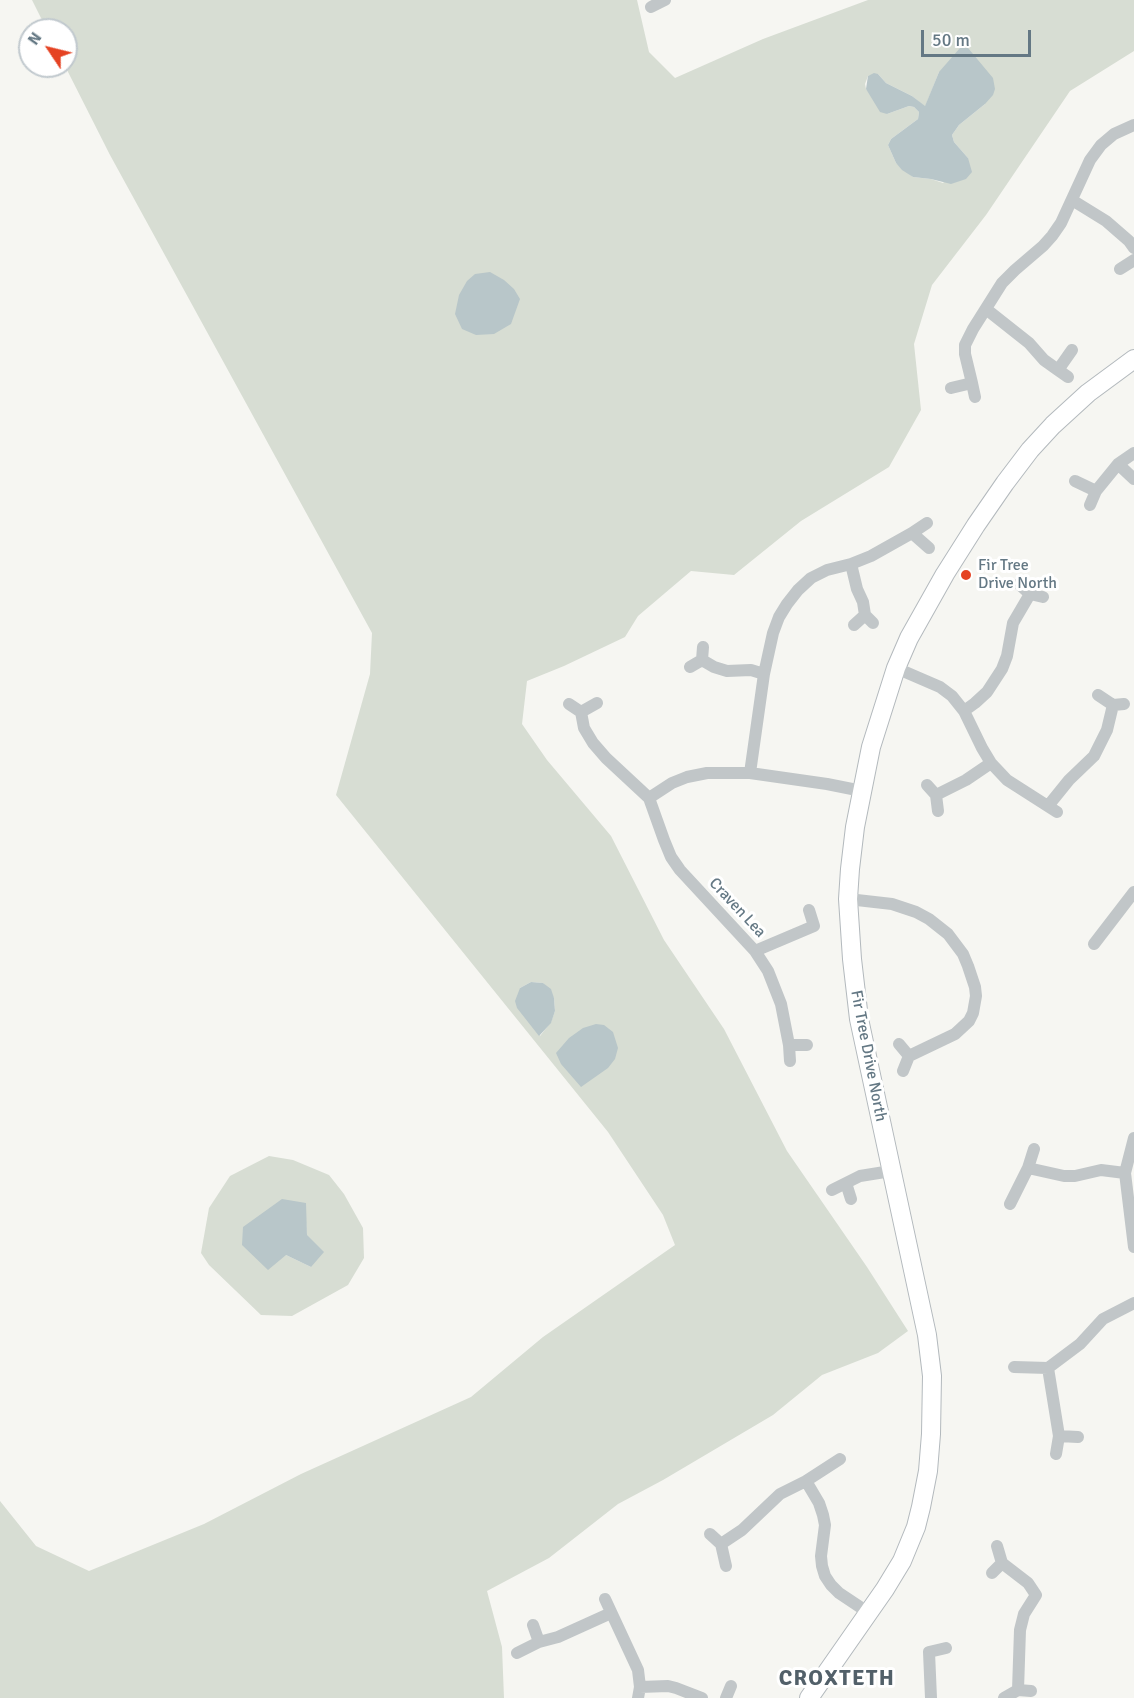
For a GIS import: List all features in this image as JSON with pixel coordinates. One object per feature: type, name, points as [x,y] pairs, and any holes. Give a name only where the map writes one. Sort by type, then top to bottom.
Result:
[{"type":"street","points":[[651,8],[666,0]]},
{"type":"street","points":[[975,397],[965,354],[965,345],[973,329],[1002,283],[1052,236],[1090,160],[1101,145],[1114,134],[1134,125]]},
{"type":"street","points":[[1072,200],[1106,221],[1134,248]]},
{"type":"street","points":[[1120,269],[1134,260]]},
{"type":"street","points":[[986,309],[1063,374],[1072,350]]},
{"type":"street","name":"Fir Tree Drive North","points":[[809,1698],[895,1575],[909,1545],[928,1470],[931,1434],[930,1355],[859,1019],[850,942],[848,899],[855,827],[871,747],[896,668],[909,638],[945,574],[1005,483],[1053,425],[1088,393],[1134,359]]},
{"type":"street","points":[[951,388],[972,383]]},
{"type":"street","points":[[1090,505],[1096,491],[1118,464],[1134,453]]},
{"type":"street","points":[[1118,464],[1134,479]]},
{"type":"street","points":[[1075,481],[1096,491]]},
{"type":"street","points":[[750,773],[764,674],[778,617],[787,604],[811,578],[827,570],[871,556],[927,523]]},
{"type":"street","points":[[912,533],[929,548]]},
{"type":"street","points":[[851,564],[857,589],[869,619],[854,625]]},
{"type":"street","points":[[1019,584],[1030,594],[1043,597]]},
{"type":"street","points":[[964,711],[987,692],[1002,669],[1008,656],[1013,623],[1030,594]]},
{"type":"street","points":[[702,660],[704,647]]},
{"type":"street","points":[[702,660],[727,671],[751,670],[764,674]]},
{"type":"street","points":[[690,667],[702,660]]},
{"type":"street","points":[[896,668],[940,687],[952,696],[964,711],[991,763],[1007,780],[1052,809],[1069,780],[1094,756],[1119,705],[1098,695]]},
{"type":"street","points":[[569,704],[581,712],[597,703]]},
{"type":"street","name":"Craven Lea","points":[[581,712],[584,728],[593,743],[649,798],[671,857],[680,870],[755,951],[775,987],[787,1028],[790,1061]]},
{"type":"street","points":[[936,795],[966,780],[991,763]]},
{"type":"street","points":[[649,798],[672,783],[707,773],[750,773],[862,791]]},
{"type":"street","points":[[927,785],[936,795],[938,812]]},
{"type":"street","points":[[1094,944],[1133,896]]},
{"type":"street","points":[[848,899],[892,904],[929,919],[948,934],[963,954],[975,987],[976,996],[969,1021],[955,1034],[909,1056],[903,1071]]},
{"type":"street","points":[[755,951],[814,926],[809,910]]},
{"type":"street","points":[[789,1045],[807,1044]]},
{"type":"street","points":[[900,1044],[909,1056]]},
{"type":"street","points":[[1134,1138],[1125,1173],[1134,1247]]},
{"type":"street","points":[[1010,1204],[1028,1168],[1034,1149]]},
{"type":"street","points":[[1028,1168],[1064,1176],[1101,1170],[1125,1173]]},
{"type":"street","points":[[832,1190],[861,1176],[891,1171]]},
{"type":"street","points":[[846,1183],[851,1199]]},
{"type":"street","points":[[1014,1367],[1048,1368],[1080,1344],[1103,1319],[1134,1303]]},
{"type":"street","points":[[1048,1368],[1059,1436],[1056,1454]]},
{"type":"street","points":[[1059,1436],[1078,1437]]},
{"type":"street","points":[[721,1544],[742,1530],[780,1494],[840,1460]]},
{"type":"street","points":[[806,1481],[823,1515],[825,1525],[821,1556],[825,1576],[839,1593],[868,1613]]},
{"type":"street","points":[[710,1534],[721,1544],[726,1566]]},
{"type":"street","points":[[997,1546],[1002,1563],[1028,1583],[1036,1595],[1024,1614],[1020,1630],[1025,1690],[1004,1698]]},
{"type":"street","points":[[992,1573],[1002,1563]]},
{"type":"street","points":[[605,1599],[636,1663],[639,1692],[668,1686],[702,1698]]},
{"type":"street","points":[[517,1653],[611,1613]]},
{"type":"street","points":[[533,1624],[539,1642]]},
{"type":"street","points":[[917,1645],[929,1652],[946,1648]]},
{"type":"street","points":[[929,1652],[931,1698]]},
{"type":"shaded area","points":[[32,0],[637,0],[649,52],[675,78],[763,39],[868,0],[1134,0],[1134,51],[1070,91],[986,215],[932,285],[914,344],[921,410],[889,467],[801,521],[734,575],[691,571],[638,616],[625,637],[527,681],[522,724],[547,760],[611,836],[664,940],[724,1029],[787,1151],[908,1331],[878,1353],[822,1375],[773,1415],[618,1504],[549,1558],[487,1591],[502,1647],[504,1698],[0,1698],[0,1501],[36,1546],[89,1571],[204,1524],[301,1474],[471,1397],[543,1337],[675,1245],[663,1215],[608,1132],[336,795],[370,674],[372,633],[110,155],[71,78],[78,78],[78,18],[41,18]],"holes":[[[939,72],[985,104],[959,125],[952,135],[954,142],[968,158],[943,183],[913,177],[896,163],[888,145],[891,139],[918,119],[919,112],[909,106],[887,114],[866,89],[865,84],[868,76],[878,74],[886,83],[912,96],[925,107]],[[531,982],[543,983],[554,998],[555,1011],[551,1022],[540,1036],[520,988]]]},
{"type":"shaded area","points":[[960,48],[968,48],[993,78],[995,89],[985,104],[959,125],[952,135],[954,142],[968,158],[972,172],[966,179],[951,184],[913,177],[896,163],[888,145],[891,139],[918,119],[919,112],[909,106],[887,114],[880,112],[866,89],[868,76],[878,74],[886,83],[912,96],[925,106],[939,72]]},
{"type":"shaded area","points":[[490,272],[514,289],[520,299],[511,324],[494,334],[476,335],[462,329],[455,314],[459,295],[467,281],[475,274]]},
{"type":"shaded area","points":[[531,982],[543,983],[551,989],[554,998],[555,1011],[551,1023],[539,1036],[517,1008],[515,1001],[520,988]]},
{"type":"shaded area","points":[[596,1024],[604,1025],[613,1032],[618,1048],[615,1059],[608,1068],[581,1087],[561,1064],[556,1053],[569,1038],[583,1028]]},
{"type":"shaded area","points":[[269,1156],[293,1160],[329,1175],[344,1194],[363,1228],[364,1258],[348,1285],[292,1316],[261,1315],[209,1265],[201,1253],[209,1208],[230,1176]],"holes":[[[306,1222],[311,1267],[286,1255]]]},
{"type":"shaded area","points":[[282,1199],[306,1203],[307,1235],[324,1252],[311,1267],[286,1255],[268,1270],[242,1245],[243,1227]]},
{"type":"place","name":"Fir Tree Drive North","points":[[966,575]]},
{"type":"district","name":"CROXTETH","points":[[837,1679]]}]
